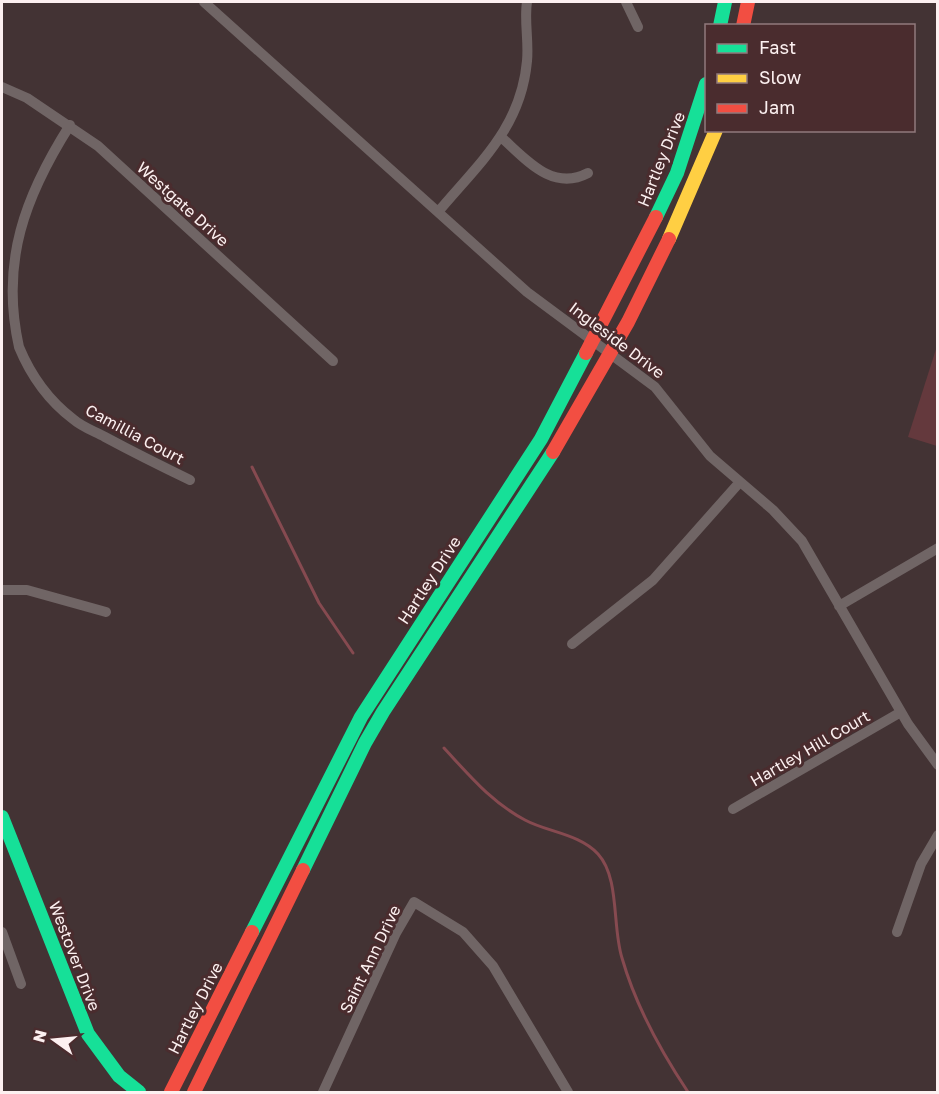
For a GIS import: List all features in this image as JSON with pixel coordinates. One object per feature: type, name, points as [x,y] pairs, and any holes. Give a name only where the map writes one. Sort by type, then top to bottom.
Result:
[{"type":"street","name":"Ingleside Drive","points":[[204,2],[527,292],[655,387],[710,456],[773,510],[802,541],[901,712],[938,765]]},
{"type":"street","points":[[438,212],[511,123],[522,96],[528,59],[527,2]]},
{"type":"street","points":[[626,2],[638,27]]},
{"type":"street","points":[[720,24],[725,2]]},
{"type":"street","points":[[743,24],[748,2]]},
{"type":"street","name":"Westgate Drive","points":[[2,87],[27,98],[98,146],[333,361]]},
{"type":"street","name":"Hartley Drive","points":[[171,1092],[361,717],[541,439],[635,261],[677,173],[705,87]]},
{"type":"street","name":"Camillia Court","points":[[70,125],[18,213],[9,239],[4,265],[4,294],[5,310],[12,332],[30,373],[51,399],[74,421],[190,480]]},
{"type":"street","name":"Hartley Drive","points":[[194,1092],[365,743],[392,695],[521,505],[612,354],[692,193],[715,132]]},
{"type":"street","points":[[501,137],[548,176],[569,180],[588,173]]},
{"type":"street","points":[[572,644],[653,580],[739,483]]},
{"type":"street","points":[[839,606],[938,548]]},
{"type":"street","points":[[2,590],[27,590],[106,612]]},
{"type":"street","name":"Hartley Hill Court","points":[[733,809],[901,712]]},
{"type":"street","name":"Westover Drive","points":[[2,816],[5,834],[40,910],[70,994],[92,1040],[104,1061],[124,1083],[139,1092]]},
{"type":"street","points":[[897,932],[921,864],[938,835]]},
{"type":"street","name":"Saint Ann Drive","points":[[323,1092],[396,933],[414,902],[463,932],[493,966],[568,1092]]},
{"type":"street","points":[[2,932],[21,984]]},
{"type":"shaded area","points":[[937,346],[938,446],[908,437]]},
{"type":"waterway","points":[[252,467],[319,603],[353,653]]},
{"type":"waterway","points":[[444,748],[481,787],[513,813],[534,824],[582,842],[598,854],[610,876],[619,946],[634,994],[659,1044],[688,1092]]},
{"type":"traffic: fast","points":[[720,24],[725,2]]},
{"type":"traffic: fast","points":[[656,217],[677,173],[705,87]]},
{"type":"traffic: fast","points":[[252,932],[361,717],[541,439],[586,353]]},
{"type":"traffic: fast","points":[[303,870],[365,743],[383,712],[553,452]]},
{"type":"traffic: fast","points":[[2,817],[88,1034],[119,1076],[139,1092]]},
{"type":"traffic: slow","points":[[669,239],[715,132]]},
{"type":"traffic: jam","points":[[743,24],[748,2]]},
{"type":"traffic: jam","points":[[586,353],[656,217]]},
{"type":"traffic: jam","points":[[553,452],[628,322],[669,239]]},
{"type":"traffic: jam","points":[[194,1092],[303,870]]},
{"type":"traffic: jam","points":[[171,1092],[252,932]]}]
